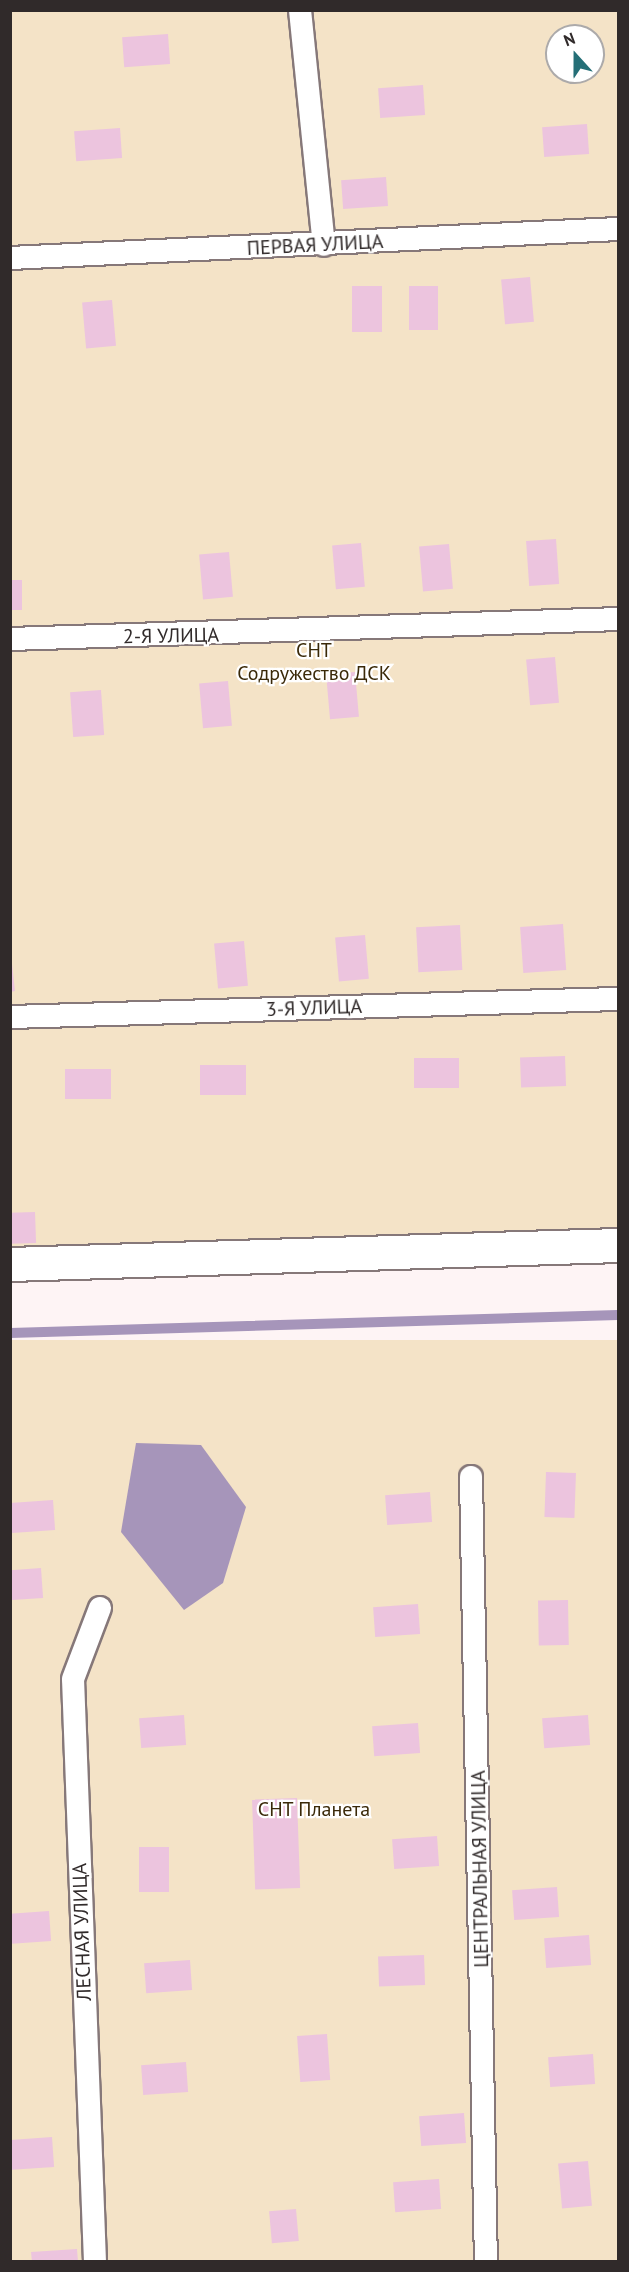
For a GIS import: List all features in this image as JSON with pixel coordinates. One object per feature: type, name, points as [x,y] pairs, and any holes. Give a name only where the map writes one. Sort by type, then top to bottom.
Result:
[{"type":"street","points":[[10,1264],[618,1245]]},
{"type":"lane","points":[[300,10],[324,245]]},
{"type":"lane","name":"ПЕРВАЯ УЛИЦА","points":[[10,258],[324,245],[618,229]]},
{"type":"lane","name":"2-Я УЛИЦА","points":[[10,639],[618,619]]},
{"type":"lane","name":"3-Я УЛИЦА","points":[[10,1017],[618,999]]},
{"type":"lane","name":"ЦЕНТРАЛЬНАЯ УЛИЦА","points":[[471,1477],[486,2262]]},
{"type":"lane","name":"ЛЕСНАЯ УЛИЦА","points":[[94,2262],[73,1679],[100,1608]]},
{"type":"green space","name":"СНТ Содружество ДСК","points":[[10,11],[618,11],[618,1253],[11,1277]]},
{"type":"green space","name":"СНТ Планета","points":[[10,1340],[618,1340],[618,2261],[10,2261]]},
{"type":"shaded area","points":[[136,1443],[201,1445],[246,1507],[223,1583],[184,1610],[121,1532]]},
{"type":"building","points":[[168,34],[170,64],[124,67],[122,37]]},
{"type":"building","points":[[423,85],[425,115],[380,118],[378,88]]},
{"type":"building","points":[[587,124],[589,154],[544,157],[542,127]]},
{"type":"building","points":[[120,128],[122,158],[76,161],[74,131]]},
{"type":"building","points":[[386,177],[388,206],[343,209],[341,180]]},
{"type":"building","points":[[530,277],[534,322],[505,324],[501,280]]},
{"type":"building","points":[[352,286],[382,286],[382,332],[352,332]]},
{"type":"building","points":[[409,286],[438,286],[438,330],[409,330]]},
{"type":"building","points":[[112,300],[116,346],[86,348],[82,303]]},
{"type":"building","points":[[556,539],[559,584],[529,586],[526,541]]},
{"type":"building","points":[[361,543],[365,587],[336,589],[332,546]]},
{"type":"building","points":[[449,544],[453,589],[423,591],[419,547]]},
{"type":"building","points":[[229,552],[233,597],[203,599],[199,555]]},
{"type":"building","points":[[10,580],[22,580],[22,610],[10,610]]},
{"type":"building","points":[[555,657],[559,703],[530,705],[526,660]]},
{"type":"building","points":[[355,672],[359,717],[330,719],[326,675]]},
{"type":"building","points":[[228,681],[232,726],[203,728],[199,684]]},
{"type":"building","points":[[101,690],[104,735],[73,737],[70,692]]},
{"type":"building","points":[[563,924],[566,970],[523,973],[520,927]]},
{"type":"building","points":[[460,925],[462,970],[418,972],[416,927]]},
{"type":"building","points":[[365,935],[369,979],[339,981],[335,938]]},
{"type":"building","points":[[244,941],[248,986],[218,988],[214,944]]},
{"type":"building","points":[[10,946],[15,991],[10,992]]},
{"type":"building","points":[[565,1056],[566,1086],[521,1088],[520,1058]]},
{"type":"building","points":[[414,1058],[459,1058],[459,1088],[414,1088]]},
{"type":"building","points":[[200,1065],[246,1065],[246,1095],[200,1095]]},
{"type":"building","points":[[65,1069],[111,1069],[111,1099],[65,1099]]},
{"type":"building","points":[[35,1212],[36,1243],[11,1244],[10,1213]]},
{"type":"building","points":[[546,1472],[576,1473],[574,1518],[544,1517]]},
{"type":"building","points":[[430,1492],[432,1522],[387,1525],[385,1495]]},
{"type":"building","points":[[53,1500],[55,1530],[12,1533],[10,1503]]},
{"type":"building","points":[[41,1568],[43,1598],[12,1600],[10,1570]]},
{"type":"building","points":[[568,1600],[569,1645],[539,1646],[538,1601]]},
{"type":"building","points":[[418,1604],[420,1634],[375,1637],[373,1607]]},
{"type":"building","points":[[184,1715],[186,1745],[141,1748],[139,1718]]},
{"type":"building","points":[[588,1715],[590,1745],[544,1748],[542,1718]]},
{"type":"building","points":[[418,1723],[420,1753],[374,1756],[372,1726]]},
{"type":"building","points":[[297,1798],[300,1888],[255,1890],[252,1800]]},
{"type":"building","points":[[437,1836],[439,1866],[394,1869],[392,1839]]},
{"type":"building","points":[[139,1847],[169,1847],[169,1892],[139,1892]]},
{"type":"building","points":[[557,1887],[559,1917],[514,1920],[512,1890]]},
{"type":"building","points":[[49,1911],[51,1941],[12,1944],[10,1914]]},
{"type":"building","points":[[589,1935],[591,1965],[546,1968],[544,1938]]},
{"type":"building","points":[[424,1955],[425,1985],[379,1987],[378,1957]]},
{"type":"building","points":[[190,1960],[192,1990],[146,1993],[144,1963]]},
{"type":"building","points":[[327,2034],[330,2080],[300,2082],[297,2036]]},
{"type":"building","points":[[593,2054],[595,2084],[550,2087],[548,2057]]},
{"type":"building","points":[[186,2062],[188,2092],[143,2095],[141,2065]]},
{"type":"building","points":[[464,2113],[466,2143],[421,2146],[419,2116]]},
{"type":"building","points":[[52,2137],[54,2167],[12,2170],[10,2140]]},
{"type":"building","points":[[588,2161],[592,2206],[562,2208],[558,2164]]},
{"type":"building","points":[[439,2179],[441,2209],[395,2212],[393,2182]]},
{"type":"building","points":[[296,2209],[299,2241],[272,2243],[269,2211]]},
{"type":"building","points":[[77,2249],[78,2262],[32,2262],[31,2252]]},
{"type":"waterway","points":[[10,1333],[618,1315]]}]
